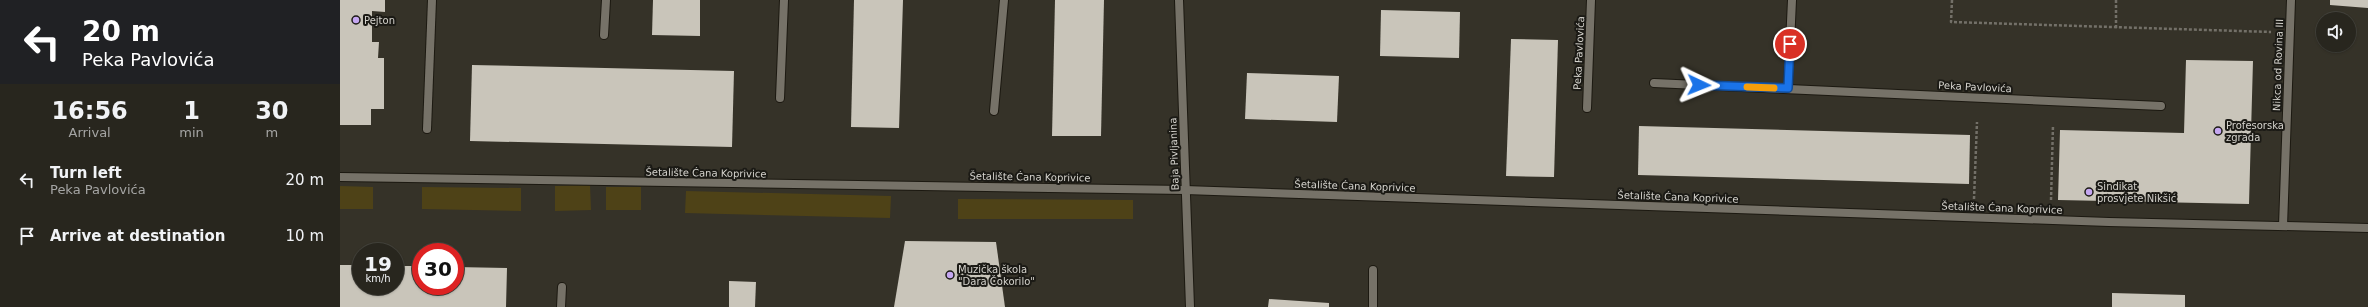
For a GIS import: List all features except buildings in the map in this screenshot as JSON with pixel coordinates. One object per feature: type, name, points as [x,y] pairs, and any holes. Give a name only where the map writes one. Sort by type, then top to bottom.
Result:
[{"type":"street","points":[[427,129],[432,0]]},
{"type":"street","points":[[604,35],[606,0]]},
{"type":"street","points":[[780,98],[784,0]]},
{"type":"street","points":[[994,111],[1004,0]]},
{"type":"street","name":"Baja Pivljanina","points":[[1179,0],[1190,307]]},
{"type":"street","name":"Peka Pavlovića","points":[[1587,108],[1591,0]]},
{"type":"street","points":[[1788,88],[1792,0]]},
{"type":"street","name":"Nikca od Rovina III","points":[[2283,226],[2291,0]]},
{"type":"street","name":"Peka Pavlovića","points":[[1654,83],[2160,106]]},
{"type":"street","name":"Šetalište Ćana Koprivice","points":[[340,177],[1185,190],[2050,220],[2368,228]]},
{"type":"street","points":[[1373,270],[1373,307]]},
{"type":"street","points":[[561,307],[562,287]]},
{"type":"path","points":[[1952,0],[1952,22],[2290,33]]},
{"type":"path","points":[[2116,0],[2116,28]]},
{"type":"path","points":[[1974,217],[1977,122]]},
{"type":"path","points":[[2050,220],[2053,125]]},
{"type":"shaded area","points":[[590,185],[591,210],[555,211],[555,186]]},
{"type":"shaded area","points":[[340,186],[373,187],[373,209],[340,209]]},
{"type":"shaded area","points":[[422,187],[521,188],[521,211],[422,209]]},
{"type":"shaded area","points":[[606,187],[641,187],[641,210],[606,210]]},
{"type":"shaded area","points":[[686,191],[891,196],[890,218],[685,213]]},
{"type":"shaded area","points":[[958,199],[1133,200],[1133,219],[958,219]]},
{"type":"slow traffic","points":[[1747,87],[1774,88]]},
{"type":"place","name":"Pejton","points":[[356,20]]},
{"type":"place","name":"Profesorska zgrada","points":[[2218,131]]},
{"type":"place","name":"Sindikat prosvjete Nikšić","points":[[2089,192]]},
{"type":"place","name":"Muzička škola \"Dara Čokorilo\"","points":[[950,275]]},
{"type":"route","points":[[1699,85],[1788,88],[1790,44]]}]
